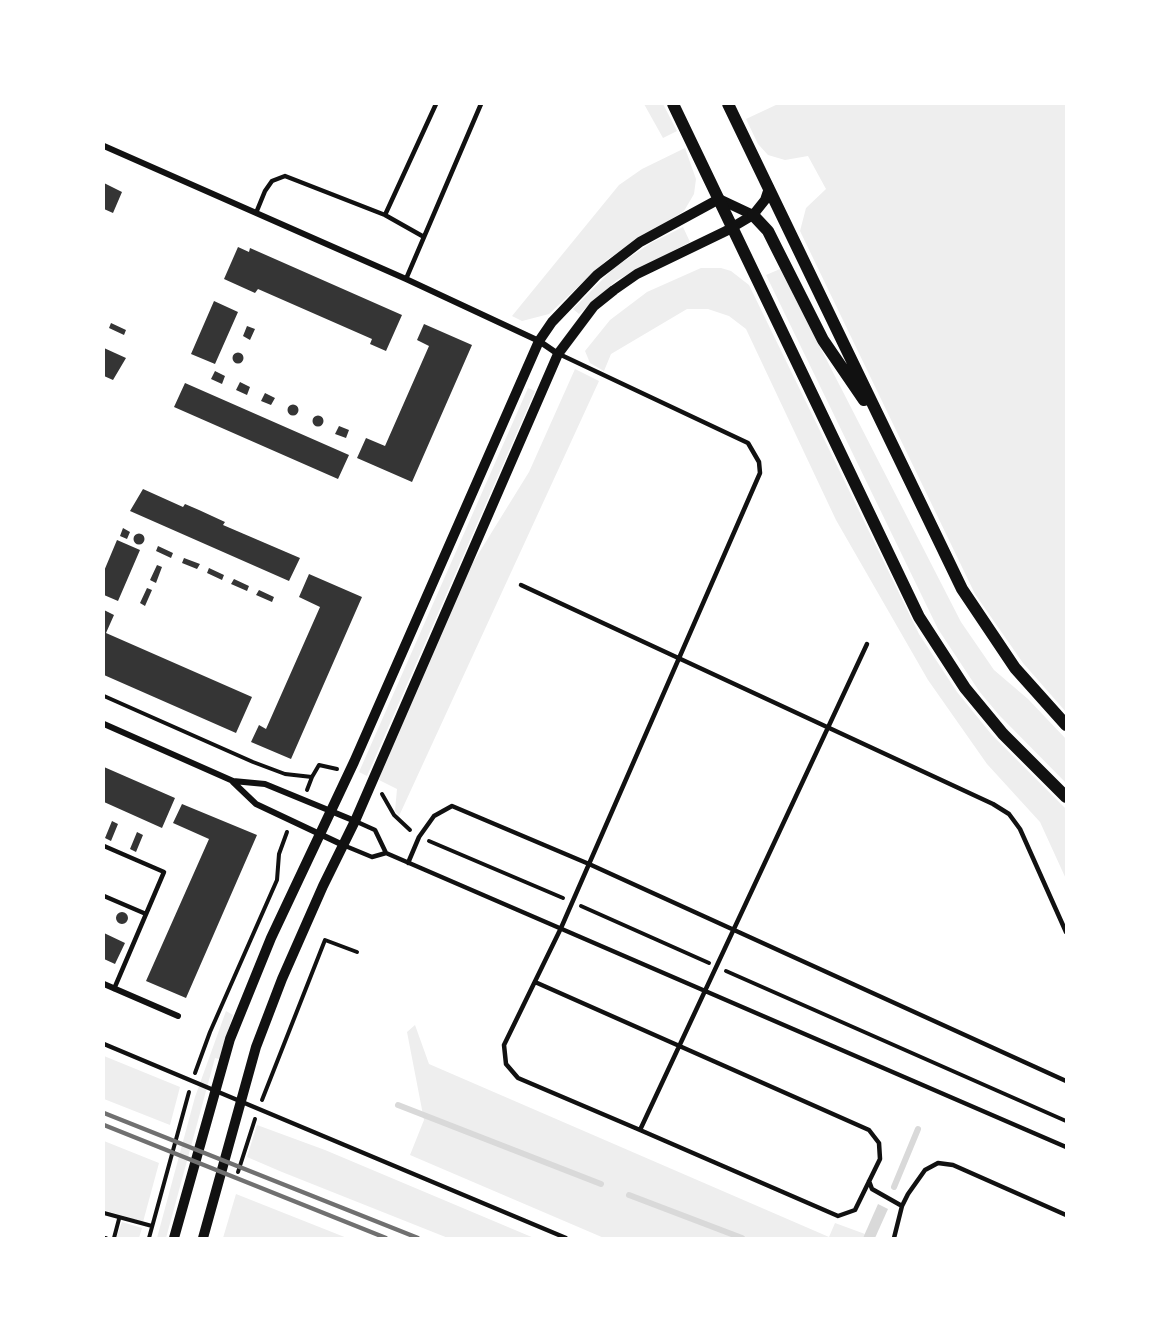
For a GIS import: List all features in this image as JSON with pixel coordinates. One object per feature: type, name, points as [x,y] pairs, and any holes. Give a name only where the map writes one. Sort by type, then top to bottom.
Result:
[{"type":"main road","points":[[673,104],[919,617],[965,688],[1003,735],[1066,797]]},
{"type":"main road","points":[[728,104],[967,598],[1015,668],[1066,725]]},
{"type":"main road","points":[[753,215],[768,231],[823,340],[883,428]]},
{"type":"street","points":[[104,146],[406,279],[539,340],[558,354]]},
{"type":"street","points":[[203,1239],[256,1047],[299,937],[355,821],[558,354],[594,306],[614,290],[638,274],[753,215],[765,200],[769,188]]},
{"type":"street","points":[[174,1239],[230,1039],[271,938],[331,811],[539,340],[597,275],[640,242],[719,199],[753,215]]},
{"type":"street","points":[[104,724],[233,781],[265,784],[355,821]]},
{"type":"street","points":[[233,781],[256,804],[343,845]]},
{"type":"street","points":[[104,984],[178,1016]]},
{"type":"lane","points":[[386,215],[436,104]]},
{"type":"lane","points":[[406,279],[481,104]]},
{"type":"lane","points":[[256,213],[272,181],[285,176],[386,215],[424,237]]},
{"type":"lane","points":[[535,982],[869,1130],[875,1135],[881,1150],[880,1159],[855,1210],[838,1216],[518,1078],[506,1064],[504,1045],[561,928],[757,484],[759,462],[748,443],[558,354]]},
{"type":"lane","points":[[521,585],[993,804],[1009,814],[1020,829],[1066,932]]},
{"type":"lane","points":[[640,1130],[867,644]]},
{"type":"lane","points":[[408,863],[419,837],[434,816],[452,806],[589,864],[1066,1081]]},
{"type":"lane","points":[[355,821],[375,830],[386,853],[1066,1147]]},
{"type":"lane","points":[[343,845],[372,857],[386,853]]},
{"type":"lane","points":[[104,846],[164,872],[114,988]]},
{"type":"lane","points":[[104,896],[146,914]]},
{"type":"lane","points":[[104,1044],[566,1239]]},
{"type":"lane","points":[[894,1239],[902,1206],[925,1170],[938,1163],[946,1163],[1066,1215]]},
{"type":"lane","points":[[869,1181],[872,1190],[902,1206]]},
{"type":"path","points":[[304,799],[312,777]]},
{"type":"path","points":[[193,1080],[210,1032],[277,880],[279,854],[292,822]]},
{"type":"path","points":[[259,1107],[325,940],[357,952]]},
{"type":"path","points":[[149,1239],[189,1089]]},
{"type":"path","points":[[236,1178],[256,1115]]},
{"type":"path","points":[[104,1213],[119,1219],[152,1226]]},
{"type":"path","points":[[114,1239],[119,1219]]},
{"type":"shaded area","points":[[644,104],[663,104],[677,131],[663,138]]},
{"type":"shaded area","points":[[778,104],[1066,104],[1066,712],[1023,663],[975,594],[800,231],[806,208],[826,189],[808,156],[785,160],[768,155],[758,144],[746,119]]},
{"type":"shaded area","points":[[685,148],[696,179],[694,194],[684,211],[608,259],[549,314],[522,321],[512,316],[619,185],[642,169]]},
{"type":"shaded area","points":[[683,227],[690,242],[617,280],[579,314],[573,309],[615,267],[651,243]]},
{"type":"shaded area","points":[[701,268],[721,268],[731,271],[749,285],[919,634],[957,692],[992,735],[1066,809],[1066,879],[1040,822],[987,764],[928,680],[836,520],[746,329],[729,316],[708,309],[687,309],[611,354],[604,371],[590,363],[585,351],[610,320],[647,292]]},
{"type":"shaded area","points":[[780,269],[961,622],[994,670],[1028,699],[1066,739],[1066,783],[999,715],[979,691],[938,629],[766,275]]},
{"type":"shaded area","points":[[575,369],[599,381],[399,816],[395,811],[397,789],[379,780],[384,763],[469,569],[529,472]]},
{"type":"shaded area","points":[[528,388],[535,391],[367,776],[359,772]]},
{"type":"shaded area","points":[[226,1011],[233,1015],[219,1059],[215,1058],[166,1238],[157,1238],[195,1097]]},
{"type":"shaded area","points":[[415,1025],[429,1064],[829,1237],[835,1223],[865,1234],[863,1238],[604,1238],[410,1155],[424,1120],[407,1032]]},
{"type":"shaded area","points":[[104,1056],[180,1087],[170,1125],[104,1099]]},
{"type":"shaded area","points":[[257,1125],[325,1150],[534,1238],[448,1238],[282,1172],[247,1157]]},
{"type":"shaded area","points":[[104,1141],[159,1163],[143,1222],[104,1210]]},
{"type":"shaded area","points":[[236,1194],[347,1238],[223,1238]]},
{"type":"shaded area","points":[[878,1204],[888,1209],[875,1238],[863,1238]]},
{"type":"shaded area","points":[[122,1222],[142,1228],[139,1238],[116,1238]]},
{"type":"building","points":[[104,183],[122,192],[113,213],[104,209]]},
{"type":"building","points":[[238,247],[249,252],[250,248],[402,315],[386,351],[370,344],[372,339],[258,289],[255,293],[224,279]]},
{"type":"building","points":[[214,301],[238,312],[215,364],[191,354]]},
{"type":"building","points":[[111,323],[126,330],[124,335],[109,328]]},
{"type":"building","points":[[424,324],[472,345],[412,482],[357,458],[366,438],[385,446],[429,346],[417,340]]},
{"type":"building","points":[[247,326],[255,329],[250,340],[243,336]]},
{"type":"building","points":[[104,348],[126,358],[113,380],[104,376]]},
{"type":"building","points":[[238,352],[244,358],[238,364],[232,358]]},
{"type":"building","points":[[215,371],[225,376],[222,384],[211,379]]},
{"type":"building","points":[[240,382],[250,387],[247,395],[236,390]]},
{"type":"building","points":[[185,383],[349,455],[338,479],[174,407]]},
{"type":"building","points":[[265,393],[275,398],[271,405],[261,401]]},
{"type":"building","points":[[293,404],[299,410],[293,416],[287,410]]},
{"type":"building","points":[[318,415],[324,421],[318,427],[312,421]]},
{"type":"building","points":[[339,426],[349,430],[346,438],[335,434]]},
{"type":"building","points":[[143,489],[183,507],[185,504],[199,510],[225,522],[223,525],[300,558],[289,581],[130,511]]},
{"type":"building","points":[[123,528],[130,532],[127,539],[120,536]]},
{"type":"building","points":[[139,533],[145,539],[139,545],[133,539]]},
{"type":"building","points":[[117,540],[140,550],[118,601],[104,595],[104,571]]},
{"type":"building","points":[[158,546],[173,553],[171,558],[156,551]]},
{"type":"building","points":[[184,558],[200,564],[197,569],[182,563]]},
{"type":"building","points":[[157,565],[162,567],[156,583],[150,580]]},
{"type":"building","points":[[209,568],[224,575],[222,580],[207,573]]},
{"type":"building","points":[[309,574],[362,597],[291,759],[251,742],[259,725],[266,729],[320,607],[299,597]]},
{"type":"building","points":[[234,579],[249,586],[247,591],[231,584]]},
{"type":"building","points":[[147,588],[152,590],[145,606],[140,603]]},
{"type":"building","points":[[259,590],[274,597],[272,602],[256,595]]},
{"type":"building","points":[[104,610],[114,615],[106,633],[252,697],[236,733],[104,675]]},
{"type":"building","points":[[104,767],[175,798],[162,828],[104,802]]},
{"type":"building","points":[[182,804],[257,835],[186,998],[146,981],[209,839],[173,823]]},
{"type":"building","points":[[112,821],[118,824],[111,841],[105,838]]},
{"type":"building","points":[[137,832],[143,835],[136,852],[130,849]]},
{"type":"building","points":[[124,912],[128,918],[124,924],[120,924],[116,916]]},
{"type":"building","points":[[104,933],[125,943],[115,964],[104,959]]},
{"type":"waterway","points":[[398,1105],[601,1184]]},
{"type":"waterway","points":[[894,1187],[918,1129]]},
{"type":"waterway","points":[[629,1195],[742,1238]]},
{"type":"railway","points":[[104,1113],[418,1238]]},
{"type":"railway","points":[[104,1125],[386,1238]]}]
